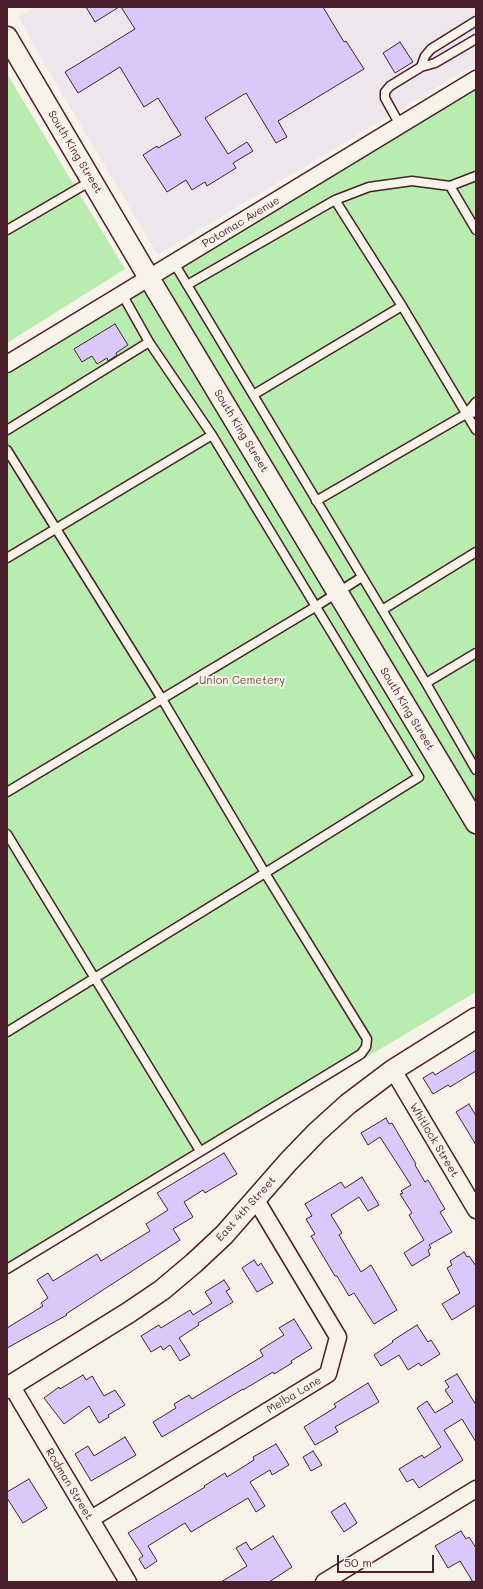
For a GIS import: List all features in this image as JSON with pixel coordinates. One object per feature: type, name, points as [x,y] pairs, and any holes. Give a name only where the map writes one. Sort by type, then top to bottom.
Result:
[{"type":"street","name":"South King Street","points":[[7,37],[149,278],[476,824]]},
{"type":"street","name":"Potomac Avenue","points":[[7,364],[476,79]]},
{"type":"street","name":"East 4th Street","points":[[9,1387],[128,1314],[162,1290],[224,1235],[288,1162],[317,1132],[348,1104],[393,1070],[476,1018]]},
{"type":"street","name":"Whitlock Street","points":[[393,1070],[476,1210]]},
{"type":"street","name":"Melba Lane","points":[[91,1519],[328,1374],[338,1337],[256,1200]]},
{"type":"street","name":"Rodman Street","points":[[9,1387],[91,1519],[128,1582]]},
{"type":"street","points":[[327,1581],[476,1491]]},
{"type":"lane","points":[[421,67],[425,56],[431,49],[476,21]]},
{"type":"lane","points":[[400,125],[386,98],[385,92],[394,83],[421,67],[435,63],[476,39]]},
{"type":"lane","points":[[187,285],[335,200],[369,187],[412,181],[450,186],[476,176]]},
{"type":"lane","points":[[7,230],[92,180]]},
{"type":"lane","points":[[450,186],[476,230]]},
{"type":"lane","points":[[335,200],[402,306],[476,430]]},
{"type":"lane","points":[[174,263],[476,770]]},
{"type":"lane","points":[[7,1032],[419,777],[212,435],[149,342],[122,294]]},
{"type":"lane","points":[[253,395],[402,306]]},
{"type":"lane","points":[[7,430],[149,342]]},
{"type":"lane","points":[[466,414],[476,402]]},
{"type":"lane","points":[[316,501],[466,414],[476,412]]},
{"type":"lane","points":[[7,558],[212,435]]},
{"type":"lane","points":[[7,450],[162,698],[265,873],[367,1039],[366,1047],[361,1054],[7,1268]]},
{"type":"lane","points":[[382,610],[476,552]]},
{"type":"lane","points":[[7,792],[315,607],[362,577]]},
{"type":"lane","points":[[426,684],[476,653]]},
{"type":"lane","points":[[7,834],[200,1151]]},
{"type":"shaded area","points":[[34,7],[476,7],[476,64],[158,255],[40,57],[19,17]]},
{"type":"green space","points":[[7,74],[125,269],[7,343]]},
{"type":"green space","name":"Union Cemetery","points":[[476,89],[476,992],[7,1271],[7,370]]},
{"type":"building","points":[[86,7],[119,7],[95,22]]},
{"type":"building","points":[[121,7],[323,7],[344,42],[346,41],[364,69],[278,121],[287,137],[276,143],[246,93],[205,118],[228,154],[247,142],[253,151],[233,163],[236,168],[207,186],[205,182],[192,190],[186,180],[167,192],[143,155],[157,146],[158,148],[181,135],[158,98],[144,107],[120,67],[78,93],[65,72],[135,29]]},
{"type":"building","points":[[400,42],[413,62],[395,73],[383,53]]},
{"type":"building","points":[[115,324],[128,345],[116,353],[117,355],[108,361],[107,358],[97,364],[92,356],[82,362],[74,349]]},
{"type":"building","points":[[476,1050],[476,1071],[450,1087],[448,1085],[433,1094],[423,1078],[433,1072],[435,1075]]},
{"type":"building","points":[[469,1104],[476,1116],[476,1145],[456,1112]]},
{"type":"building","points":[[386,1118],[389,1124],[392,1123],[425,1182],[428,1180],[445,1209],[440,1212],[452,1232],[429,1245],[431,1248],[428,1250],[430,1255],[412,1266],[404,1253],[424,1240],[409,1215],[412,1213],[400,1194],[403,1193],[401,1191],[411,1185],[380,1137],[368,1145],[361,1133]]},
{"type":"building","points":[[224,1153],[237,1174],[205,1193],[203,1190],[184,1202],[193,1217],[173,1229],[180,1240],[66,1314],[67,1315],[7,1348],[7,1328],[43,1306],[41,1303],[48,1298],[37,1280],[48,1273],[53,1281],[97,1254],[101,1261],[150,1231],[146,1224],[168,1210],[157,1193]]},
{"type":"building","points":[[362,1177],[379,1205],[368,1211],[359,1197],[331,1215],[342,1233],[339,1235],[361,1272],[371,1265],[397,1310],[374,1324],[354,1293],[349,1296],[337,1276],[335,1276],[311,1236],[315,1234],[306,1219],[312,1216],[305,1204],[341,1182],[345,1188]]},
{"type":"building","points":[[464,1252],[476,1266],[476,1305],[452,1320],[442,1304],[460,1293],[447,1268],[452,1265],[450,1261]]},
{"type":"building","points":[[254,1260],[258,1266],[261,1263],[273,1283],[257,1292],[242,1268]]},
{"type":"building","points":[[224,1280],[230,1289],[226,1291],[233,1302],[198,1323],[199,1325],[179,1338],[190,1355],[180,1361],[170,1345],[163,1350],[161,1346],[151,1352],[141,1336],[159,1325],[161,1328],[190,1310],[193,1315],[212,1303],[205,1292]]},
{"type":"building","points":[[294,1319],[312,1348],[274,1374],[273,1372],[162,1437],[153,1422],[176,1408],[174,1404],[189,1395],[192,1399],[263,1356],[260,1350],[284,1335],[279,1328]]},
{"type":"building","points":[[417,1325],[428,1342],[431,1340],[440,1354],[421,1366],[419,1363],[408,1370],[399,1355],[381,1366],[374,1355]]},
{"type":"building","points":[[457,1374],[476,1405],[476,1442],[462,1419],[444,1430],[463,1460],[419,1488],[413,1479],[407,1482],[399,1469],[422,1455],[424,1458],[441,1447],[417,1408],[427,1401],[435,1413],[453,1402],[445,1390],[449,1387],[445,1381]]},
{"type":"building","points":[[83,1375],[86,1380],[92,1376],[104,1396],[115,1390],[125,1405],[108,1415],[109,1417],[99,1423],[89,1406],[64,1424],[44,1398],[59,1387],[60,1389]]},
{"type":"building","points":[[368,1383],[379,1402],[335,1427],[338,1432],[315,1445],[304,1427],[336,1407],[334,1404]]},
{"type":"building","points":[[125,1437],[136,1455],[91,1481],[75,1454],[88,1446],[94,1456]]},
{"type":"building","points":[[276,1444],[289,1465],[272,1475],[270,1470],[250,1482],[265,1506],[256,1512],[248,1498],[191,1532],[185,1523],[148,1546],[157,1561],[145,1569],[139,1559],[143,1556],[128,1533],[205,1487],[204,1486],[225,1473],[227,1477],[254,1460],[253,1457]]},
{"type":"building","points":[[313,1451],[322,1465],[311,1471],[303,1457]]},
{"type":"building","points":[[29,1479],[47,1508],[23,1523],[7,1498],[7,1492]]},
{"type":"building","points":[[345,1503],[357,1523],[344,1532],[331,1512]]},
{"type":"building","points":[[461,1531],[466,1539],[469,1537],[476,1548],[476,1582],[473,1582],[460,1561],[448,1568],[435,1546]]},
{"type":"building","points":[[273,1536],[292,1567],[269,1582],[221,1582],[247,1566],[236,1548],[246,1542],[251,1550]]}]
